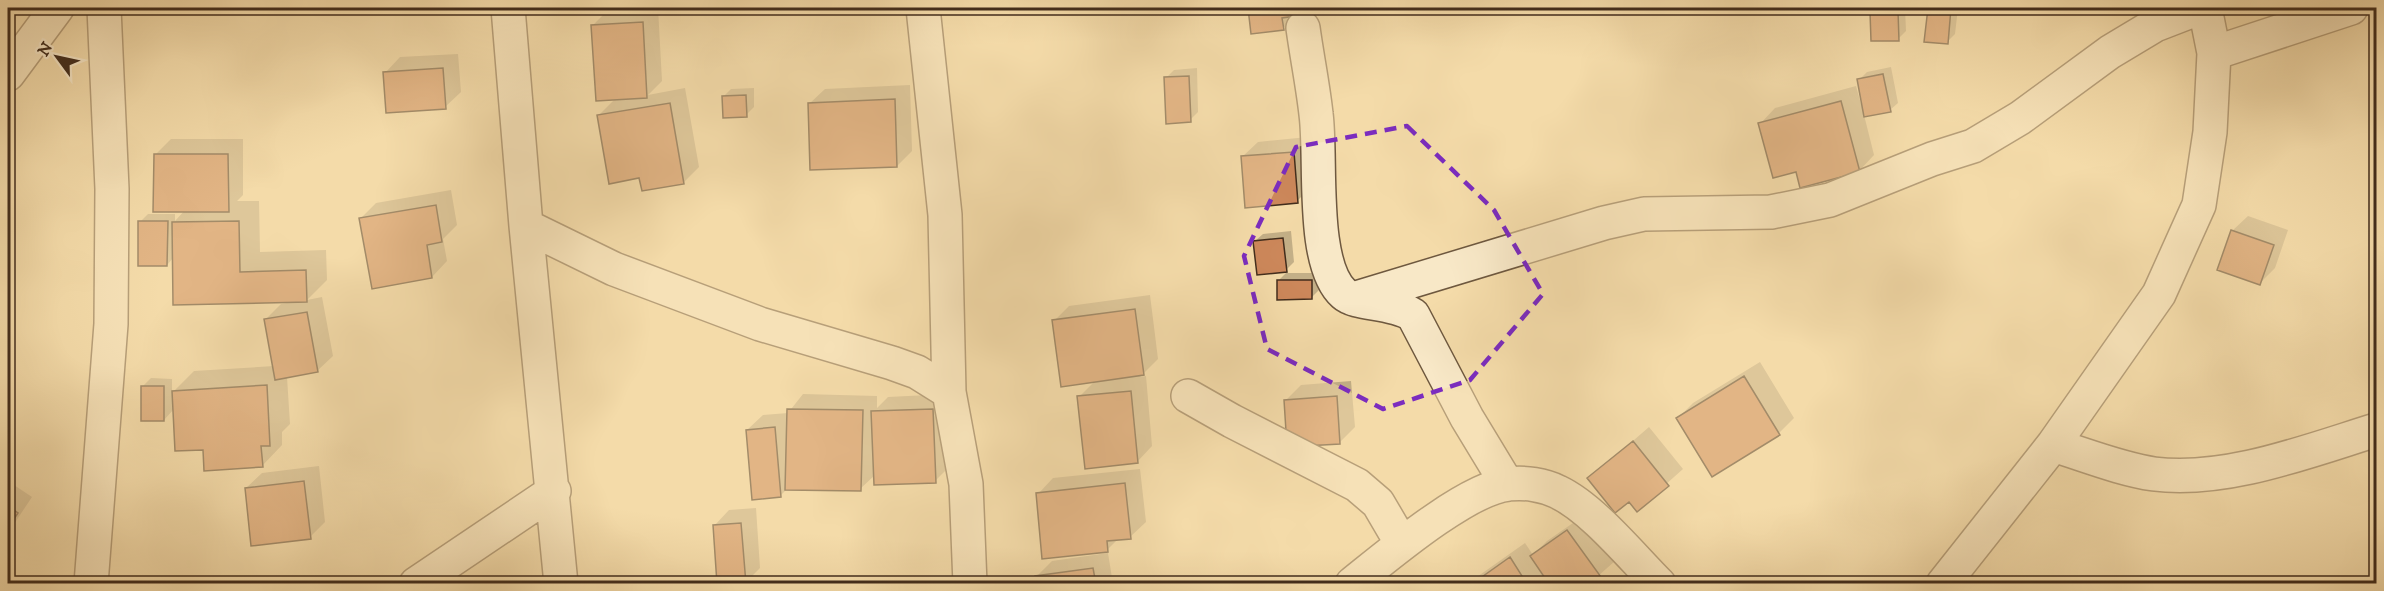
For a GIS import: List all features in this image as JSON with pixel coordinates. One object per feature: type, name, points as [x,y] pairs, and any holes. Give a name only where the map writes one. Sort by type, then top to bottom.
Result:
[{"type":"street","points":[[8,74],[57,8]]},
{"type":"street","points":[[91,584],[111,324],[111,189],[104,8]]},
{"type":"street","points":[[508,8],[526,226],[554,491],[561,584]]},
{"type":"street","points":[[922,8],[945,214],[950,392],[966,483],[970,584]]},
{"type":"street","points":[[1353,299],[1506,251],[1644,214],[1771,212],[1830,200],[1932,159],[1973,146],[1995,135],[2110,52],[2155,25],[2199,8]]},
{"type":"street","points":[[1943,584],[2053,445],[2159,294],[2199,205],[2210,132],[2214,53],[2205,8]]},
{"type":"street","points":[[2214,53],[2351,8]]},
{"type":"street","points":[[1303,28],[1316,116],[1320,225],[1326,255],[1337,287],[1353,299],[1396,305],[1413,315],[1467,418],[1507,484]]},
{"type":"street","points":[[526,226],[614,269],[760,324],[917,372],[950,392]]},
{"type":"street","points":[[1188,396],[1232,422],[1357,484],[1378,503],[1401,544]]},
{"type":"street","points":[[2053,445],[2153,474],[2211,474],[2288,457],[2376,430]]},
{"type":"street","points":[[1352,584],[1401,544],[1479,493],[1507,484],[1547,487],[1572,500],[1659,584]]},
{"type":"street","points":[[416,584],[554,491]]},
{"type":"highlighted area","points":[[1407,126],[1494,210],[1543,294],[1470,380],[1383,409],[1267,349],[1244,256],[1296,147]]},
{"type":"building","points":[[294,8],[332,8],[332,9],[294,14]]},
{"type":"building","points":[[1248,8],[1302,8],[1303,15],[1282,18],[1284,30],[1251,34]]},
{"type":"building","points":[[1928,8],[1951,8],[1948,44],[1924,42]]},
{"type":"building","points":[[1898,11],[1899,41],[1871,41],[1870,12]]},
{"type":"building","points":[[643,22],[647,98],[596,101],[591,25]]},
{"type":"building","points":[[443,68],[446,109],[386,113],[383,72]]},
{"type":"building","points":[[1883,74],[1891,112],[1864,117],[1857,79]]},
{"type":"building","points":[[1189,76],[1191,122],[1166,124],[1164,77]]},
{"type":"building","points":[[746,95],[747,117],[723,118],[722,96]]},
{"type":"building","points":[[895,99],[897,167],[810,170],[808,103]]},
{"type":"building","points":[[1841,101],[1860,172],[1800,188],[1796,172],[1773,178],[1758,123]]},
{"type":"building","points":[[670,103],[684,184],[642,191],[639,178],[609,184],[597,115]]},
{"type":"building","points":[[1294,152],[1298,203],[1245,208],[1241,156]]},
{"type":"building","points":[[154,154],[228,154],[229,212],[153,212]]},
{"type":"building","points":[[436,205],[442,242],[427,245],[432,278],[372,289],[359,218]]},
{"type":"building","points":[[138,221],[168,221],[167,266],[138,266]]},
{"type":"building","points":[[239,221],[240,272],[306,270],[307,302],[173,305],[172,222]]},
{"type":"building","points":[[2231,230],[2274,245],[2260,285],[2217,270]]},
{"type":"building","points":[[1283,238],[1287,272],[1257,275],[1253,241]]},
{"type":"building","points":[[1277,280],[1312,280],[1312,299],[1277,300]]},
{"type":"building","points":[[1135,309],[1144,375],[1061,387],[1052,320]]},
{"type":"building","points":[[307,312],[318,372],[275,380],[264,319]]},
{"type":"building","points":[[1744,376],[1780,435],[1712,477],[1676,418]]},
{"type":"building","points":[[267,385],[270,446],[261,446],[263,467],[204,471],[203,450],[175,451],[172,391]]},
{"type":"building","points":[[141,386],[164,386],[164,421],[141,421]]},
{"type":"building","points":[[1131,391],[1138,463],[1085,469],[1077,396]]},
{"type":"building","points":[[1337,396],[1340,444],[1287,447],[1284,400]]},
{"type":"building","points":[[787,409],[863,410],[861,491],[785,490]]},
{"type":"building","points":[[933,409],[936,483],[874,485],[871,411]]},
{"type":"building","points":[[775,427],[781,497],[752,500],[746,430]]},
{"type":"building","points":[[1633,441],[1669,486],[1637,512],[1629,502],[1615,513],[1587,478]]},
{"type":"building","points":[[304,481],[311,539],[251,546],[245,488]]},
{"type":"building","points":[[1125,483],[1131,539],[1107,541],[1108,552],[1042,559],[1036,493]]},
{"type":"building","points":[[8,506],[18,513],[8,528]]},
{"type":"building","points":[[741,523],[746,584],[717,584],[713,525]]},
{"type":"building","points":[[1567,530],[1601,577],[1591,584],[1549,584],[1530,556]]},
{"type":"building","points":[[1510,557],[1527,584],[1472,584]]},
{"type":"building","points":[[1093,568],[1096,584],[1036,584],[1035,576]]}]
